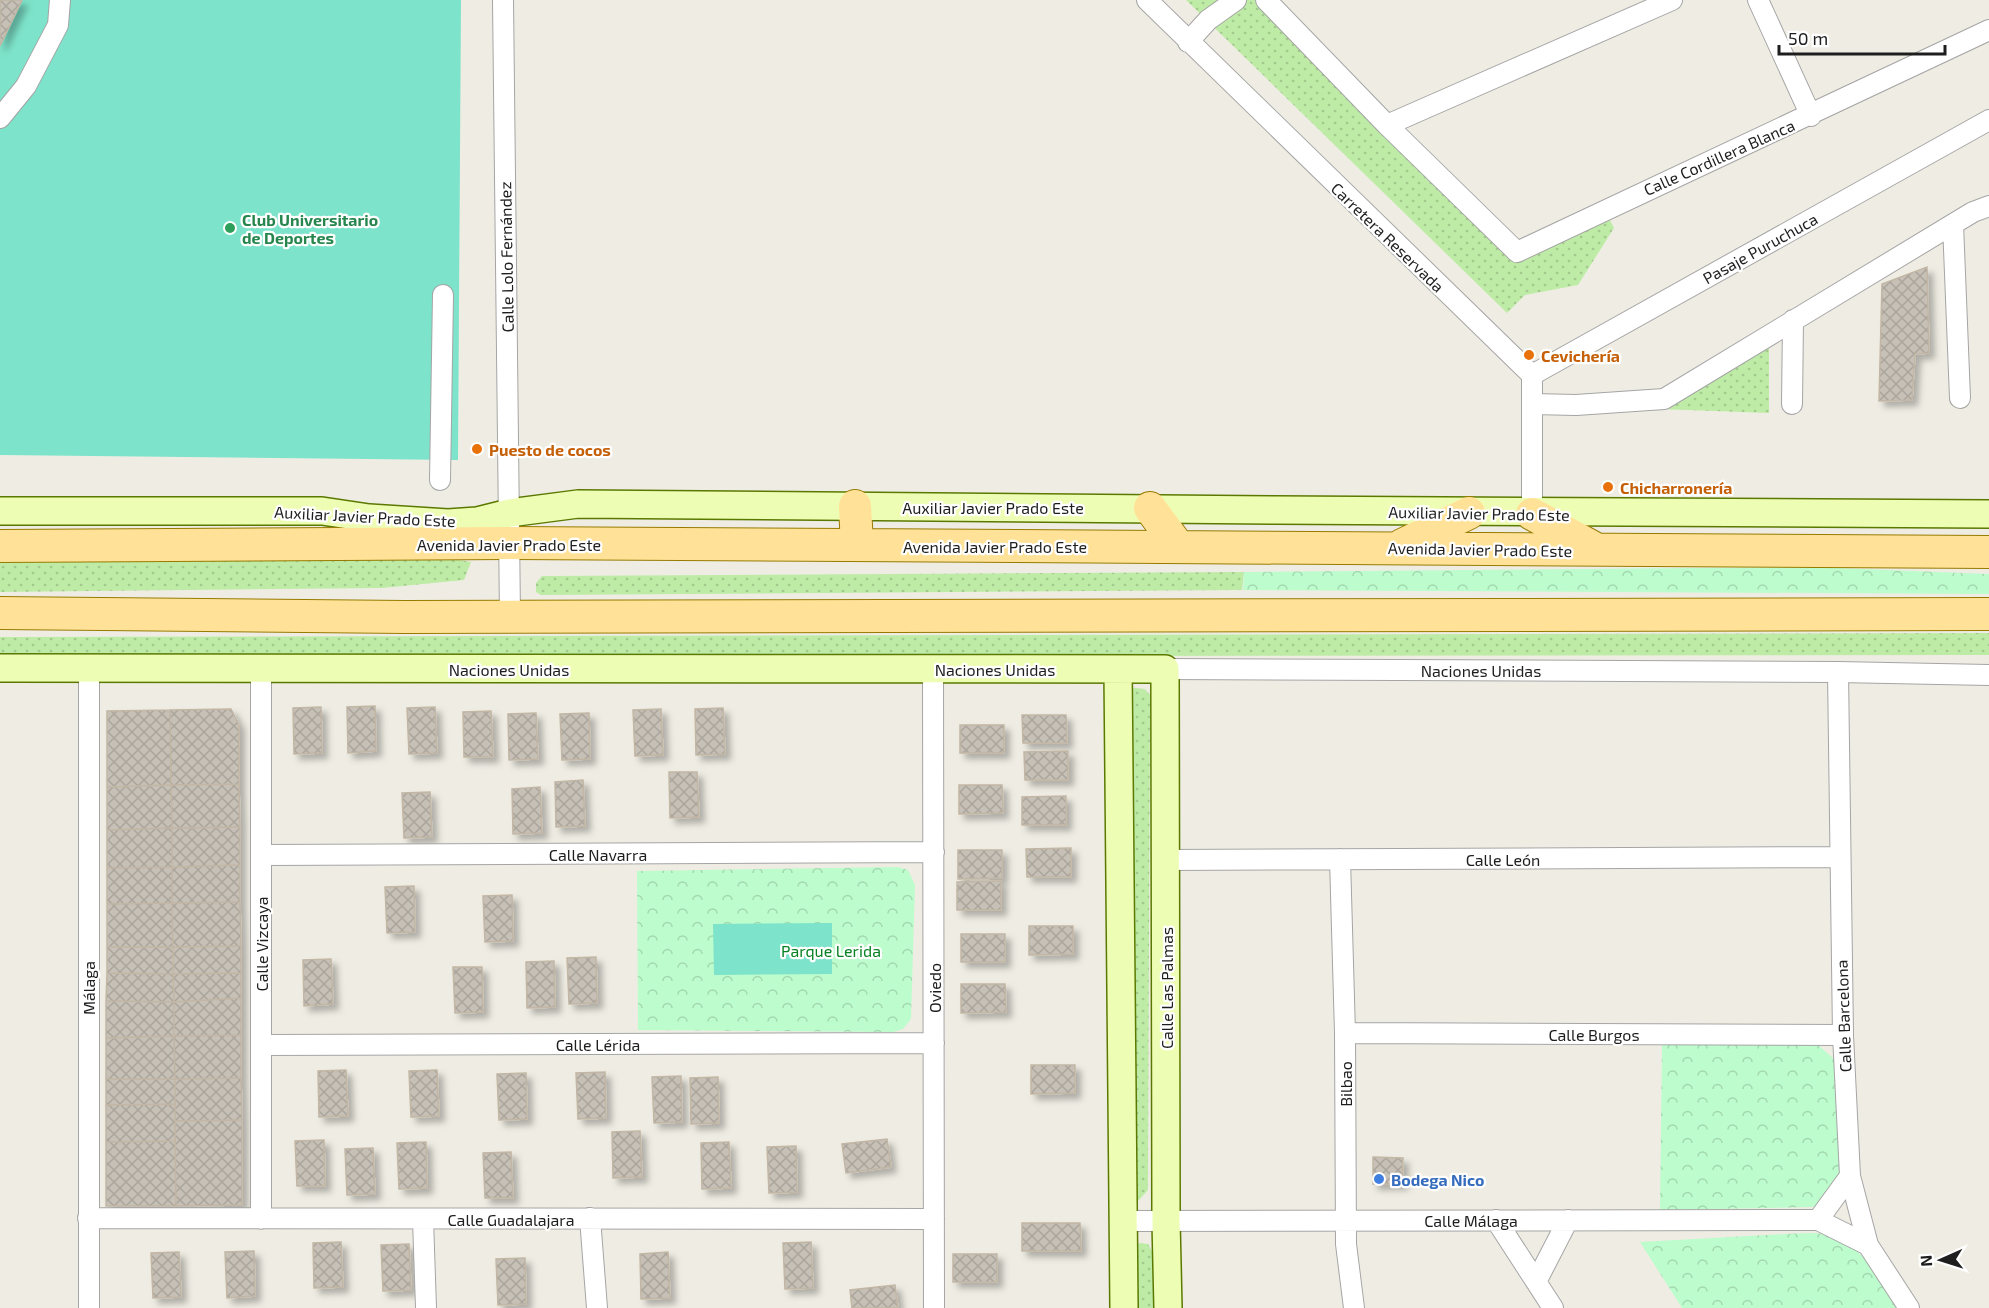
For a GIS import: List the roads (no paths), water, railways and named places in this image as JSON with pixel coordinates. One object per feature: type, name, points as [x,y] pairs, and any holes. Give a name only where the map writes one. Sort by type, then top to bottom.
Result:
[{"type":"main road","points":[[855,506],[857,545]]},
{"type":"main road","points":[[1150,508],[1178,546]]},
{"type":"main road","points":[[1396,548],[1469,513]]},
{"type":"main road","points":[[1532,514],[1599,550]]},
{"type":"main road","name":"Avenida Javier Prado Este","points":[[0,546],[510,528],[857,545],[1989,552]]},
{"type":"main road","points":[[0,614],[510,617],[1989,614]]},
{"type":"street","points":[[0,118],[26,86],[58,25],[60,0]]},
{"type":"street","name":"Calle Lolo Fernández","points":[[503,0],[510,528]]},
{"type":"street","name":"Carretera Reservada","points":[[1147,0],[1532,375]]},
{"type":"street","points":[[1188,42],[1208,20],[1236,0]]},
{"type":"street","points":[[1266,0],[1387,125],[1672,0]]},
{"type":"street","points":[[1758,0],[1811,116]]},
{"type":"street","name":"Calle Cordillera Blanca","points":[[1387,125],[1517,252],[1605,208],[1811,116],[1989,30]]},
{"type":"street","name":"Pasaje Puruchuca","points":[[1532,375],[1989,120]]},
{"type":"street","points":[[1533,404],[1576,405],[1664,399],[1953,224],[1989,206]]},
{"type":"street","points":[[1953,224],[1960,398]]},
{"type":"street","points":[[440,480],[443,295]]},
{"type":"street","points":[[1792,404],[1793,320]]},
{"type":"street","points":[[1532,375],[1532,514]]},
{"type":"street","name":"Auxiliar Javier Prado Este","points":[[0,511],[322,511],[369,518],[448,523],[477,521],[510,528],[578,504],[1150,508],[1532,514],[1989,514]]},
{"type":"street","points":[[510,528],[510,617]]},
{"type":"street","name":"Naciones Unidas","points":[[0,668],[1165,669],[1838,672],[1989,675]]},
{"type":"street","name":"Málaga","points":[[88,1308],[89,668]]},
{"type":"street","name":"Calle Vizcaya","points":[[261,668],[261,1219]]},
{"type":"street","name":"Oviedo","points":[[933,669],[934,1308]]},
{"type":"street","points":[[1118,669],[1124,1308]]},
{"type":"street","name":"Calle Las Palmas","points":[[1165,669],[1168,1308]]},
{"type":"street","name":"Calle Barcelona","points":[[1838,672],[1843,1035],[1850,1176],[1868,1245]]},
{"type":"street","name":"Calle Navarra","points":[[261,855],[934,852]]},
{"type":"street","name":"Calle León","points":[[1166,860],[1839,857]]},
{"type":"street","name":"Bilbao","points":[[1340,859],[1345,1033],[1346,1221],[1348,1276],[1354,1308]]},
{"type":"street","name":"Calle Burgos","points":[[1345,1033],[1843,1035]]},
{"type":"street","name":"Calle Lérida","points":[[261,1045],[934,1043]]},
{"type":"street","points":[[1850,1176],[1818,1220],[1868,1245],[1909,1308]]},
{"type":"street","name":"Calle Guadalajara","points":[[88,1218],[934,1219]]},
{"type":"street","points":[[423,1218],[426,1308]]},
{"type":"street","points":[[590,1218],[597,1308]]},
{"type":"street","points":[[1496,1220],[1553,1308]]},
{"type":"street","points":[[1536,1282],[1568,1220]]},
{"type":"street","name":"Calle Málaga","points":[[1123,1221],[1818,1220]]},
{"type":"place","name":"Club Universitario de Deportes","points":[[230,228]]},
{"type":"place","name":"Cevichería","points":[[1529,355]]},
{"type":"place","name":"Puesto de cocos","points":[[477,449]]},
{"type":"place","name":"Chicharronería","points":[[1608,487]]},
{"type":"place","name":"Bodega Nico","points":[[1379,1179]]},
{"type":"park label","name":"Parque Lerida","points":[[831,950]]}]
